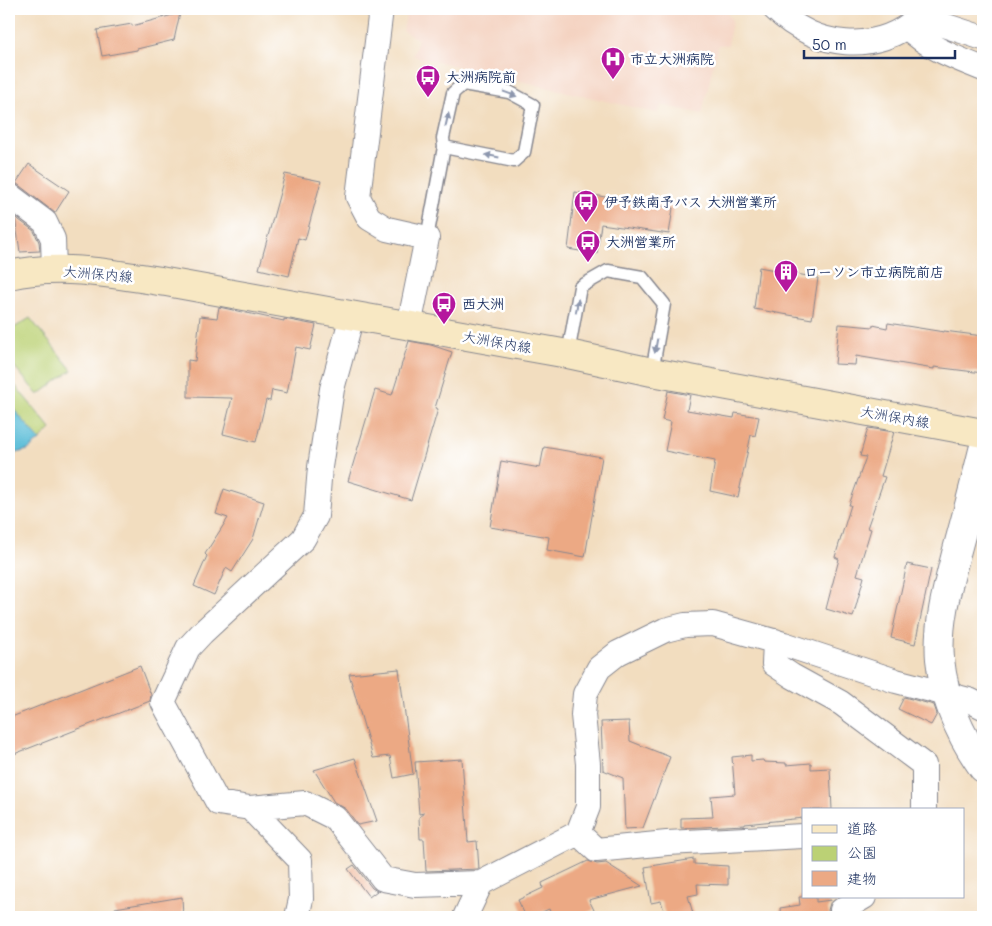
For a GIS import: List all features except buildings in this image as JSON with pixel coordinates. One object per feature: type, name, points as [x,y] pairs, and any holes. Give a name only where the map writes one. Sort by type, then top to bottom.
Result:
[{"type":"main road","name":"大洲保内線","points":[[9,275],[54,270],[100,272],[166,282],[568,354],[652,372],[983,433]]},
{"type":"street","points":[[381,9],[358,197],[369,218],[387,229],[427,238],[409,326]]},
{"type":"street","points":[[775,9],[798,28],[821,38],[850,44],[878,40],[907,27],[919,17],[983,38]]},
{"type":"street","points":[[907,27],[920,40],[950,56],[983,69]]},
{"type":"street","points":[[9,195],[45,222],[53,239],[54,270]]},
{"type":"street","points":[[352,316],[332,389],[320,467],[316,516],[303,539],[188,648],[163,702],[218,802],[250,808],[305,803],[335,818],[383,878],[415,885],[481,884],[578,834],[588,807],[588,764],[583,715],[585,694],[599,668],[618,653],[665,630],[685,625],[713,624],[775,641],[896,681],[969,700],[983,707]]},
{"type":"street","points":[[983,450],[947,589],[941,629],[940,658],[946,694],[958,725],[983,768]]},
{"type":"street","points":[[775,641],[774,664],[841,703],[924,765],[924,808]]},
{"type":"street","points":[[250,808],[300,860],[302,899],[297,917]]},
{"type":"street","points":[[578,834],[596,850],[667,843],[802,836]]},
{"type":"street","points":[[465,917],[481,884]]},
{"type":"street","points":[[842,910],[862,898]]},
{"type":"lane","points":[[427,238],[444,147],[443,138],[453,93],[463,84],[509,92],[533,105],[524,152],[514,161],[444,147]]},
{"type":"lane","points":[[568,354],[580,287],[608,271],[642,277],[664,304],[652,372]]},
{"type":"shaded area","name":"市立大洲病院","points":[[407,9],[728,9],[727,13],[732,20],[728,45],[718,45],[702,114],[662,105],[657,113],[413,56],[418,39],[403,31]]},
{"type":"green space","points":[[30,318],[72,370],[38,395],[9,360],[9,331]]},
{"type":"green space","points":[[9,378],[51,429],[40,440],[9,404]]},
{"type":"water","points":[[9,404],[40,440],[28,450],[9,455]]},
{"type":"place","name":"市立大洲病院","points":[[613,80]]},
{"type":"place","name":"大洲病院前","points":[[428,98]]},
{"type":"place","name":"伊予鉄南予バス 大洲営業所","points":[[586,223]]},
{"type":"place","name":"大洲営業所","points":[[588,263]]},
{"type":"place","name":"ローソン市立病院前店","points":[[786,293]]},
{"type":"place","name":"西大洲","points":[[444,325]]}]
